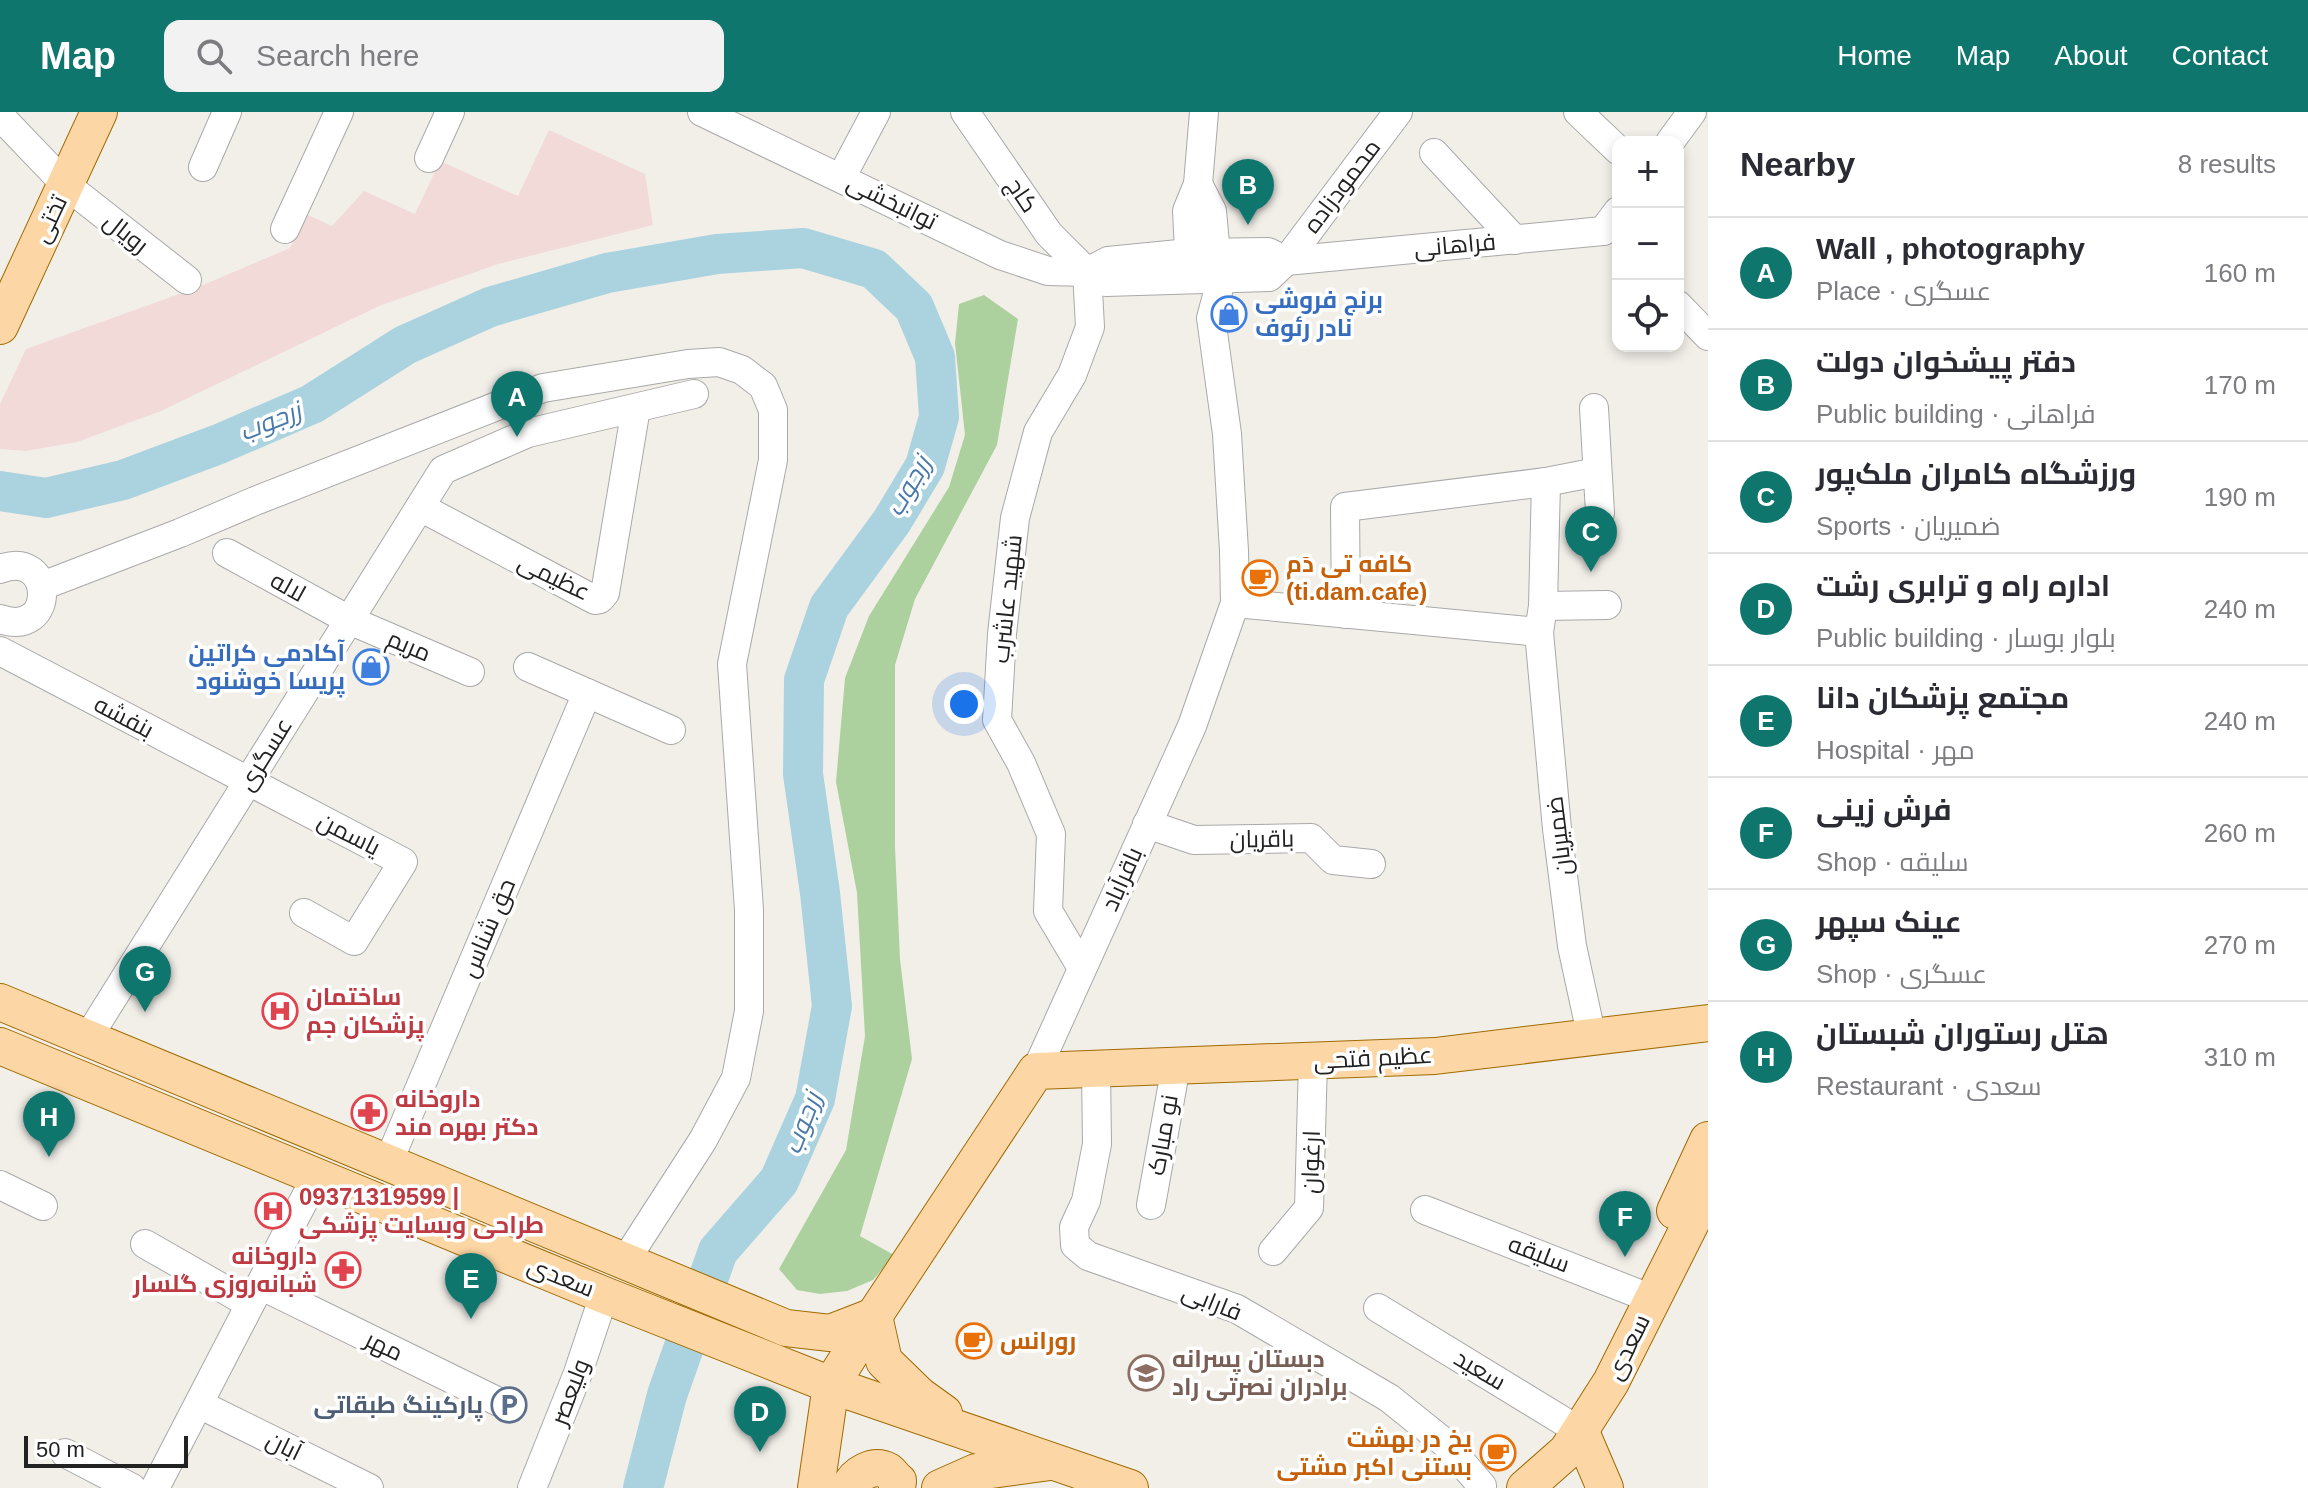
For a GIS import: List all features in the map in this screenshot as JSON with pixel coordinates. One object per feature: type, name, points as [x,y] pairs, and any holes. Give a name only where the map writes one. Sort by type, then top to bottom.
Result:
[{"type":"main road","name":"تختی","points":[[0,326],[99,112]]},
{"type":"main road","name":"سعدی","points":[[0,1002],[786,1328],[830,1333],[874,1316]]},
{"type":"main road","name":"عظیم فتحی","points":[[1036,1071],[1435,1056],[1704,1026]]},
{"type":"main road","name":"سعدی","points":[[2,1053],[771,1362],[1130,1488]]},
{"type":"main road","name":"باقرآباد","points":[[831,1385],[1036,1071]]},
{"type":"main road","points":[[1652,1299],[1651,1260],[1708,1140]]},
{"type":"main road","name":"سعدی","points":[[1526,1488],[1567,1451],[1581,1432],[1611,1382],[1708,1189]]},
{"type":"main road","points":[[874,1316],[884,1361],[919,1395],[972,1432]]},
{"type":"main road","points":[[771,1362],[786,1328]]},
{"type":"main road","points":[[816,1488],[831,1385]]},
{"type":"main road","points":[[1581,1432],[1605,1488]]},
{"type":"main road","points":[[940,1488],[976,1472],[1057,1462]]},
{"type":"main road","points":[[849,1488],[852,1480],[869,1468],[886,1470],[898,1481],[897,1488]]},
{"type":"street","points":[[203,167],[227,112]]},
{"type":"street","points":[[285,229],[339,112]]},
{"type":"street","points":[[429,158],[450,112]]},
{"type":"street","name":"توانبخشی","points":[[702,112],[1000,255],[1048,271],[1087,272],[1108,261],[1203,266]]},
{"type":"street","points":[[841,178],[876,112]]},
{"type":"street","name":"کاج","points":[[965,112],[1049,234],[1087,272]]},
{"type":"street","name":"باقرآباد","points":[[1036,1071],[1192,726],[1235,603],[1227,434],[1211,318],[1191,293],[1203,266],[1212,211],[1198,184],[1204,112]]},
{"type":"street","name":"محمودزاده","points":[[1286,261],[1398,112]]},
{"type":"street","points":[[1578,112],[1612,144]]},
{"type":"street","points":[[1674,136],[1692,112]]},
{"type":"street","name":"رویال","points":[[0,116],[66,185],[187,280]]},
{"type":"street","points":[[1434,153],[1515,240]]},
{"type":"street","name":"فراهانی","points":[[1203,266],[1268,252],[1286,261],[1612,229]]},
{"type":"street","name":"شهید عاشرب","points":[[1082,968],[1048,911],[1051,834],[1021,763],[997,720],[1002,634],[1015,518],[1038,432],[1072,375],[1090,327],[1087,272]]},
{"type":"street","points":[[1684,311],[1708,336]]},
{"type":"street","points":[[42,586],[543,388],[688,364],[719,362],[742,370],[763,386],[773,410],[773,460],[732,664],[749,910],[749,1011],[736,1078],[633,1264]]},
{"type":"street","points":[[636,408],[694,394]]},
{"type":"street","name":"عسگری","points":[[87,1039],[443,470],[528,433],[636,408]]},
{"type":"street","name":"عظیمی","points":[[420,507],[595,600],[600,599],[605,593],[636,408]]},
{"type":"street","points":[[1594,408],[1600,513]]},
{"type":"street","points":[[1346,614],[1345,507],[1546,482],[1597,472]]},
{"type":"street","name":"ضمیریان","points":[[1546,482],[1541,619],[1557,829],[1572,946],[1592,1038]]},
{"type":"street","name":"لاله","points":[[227,553],[349,620]]},
{"type":"street","points":[[0,569],[13,564],[26,567],[36,575],[43,597],[40,608],[32,617],[10,623],[0,619]]},
{"type":"street","points":[[1235,603],[1346,614],[1541,619],[1607,605]]},
{"type":"street","name":"مریم","points":[[349,620],[470,672]]},
{"type":"street","name":"بنفشه","points":[[0,651],[247,782]]},
{"type":"street","points":[[528,667],[671,730]]},
{"type":"street","name":"حق شناس","points":[[388,1163],[587,693]]},
{"type":"street","name":"یاسمن","points":[[247,782],[403,862],[354,941],[304,913]]},
{"type":"street","name":"باقریان","points":[[1147,824],[1194,840],[1311,838],[1333,860],[1371,864]]},
{"type":"street","name":"ارغوان","points":[[1273,1251],[1309,1208],[1313,1060]]},
{"type":"street","name":"نو مبارک","points":[[1151,1205],[1176,1066]]},
{"type":"street","name":"فارابی","points":[[1096,1069],[1097,1144],[1086,1201],[1074,1227],[1075,1245],[1088,1256],[1237,1309],[1389,1398],[1445,1443],[1482,1486]]},
{"type":"street","points":[[155,1488],[316,1177]]},
{"type":"street","points":[[0,1185],[43,1206]]},
{"type":"street","name":"سلیقه","points":[[1425,1210],[1652,1299]]},
{"type":"street","name":"مهر","points":[[145,1244],[507,1406]]},
{"type":"street","name":"ولیعصر","points":[[532,1488],[578,1373],[618,1300]]},
{"type":"street","name":"سعید","points":[[1378,1308],[1581,1432]]},
{"type":"street","name":"آبان","points":[[199,1404],[369,1488]]},
{"type":"street","points":[[65,1453],[132,1488]]},
{"type":"shaded area","points":[[549,130],[645,174],[653,225],[498,264],[379,306],[161,411],[77,442],[26,451],[0,449],[0,404],[26,349],[196,288],[290,248],[306,214],[332,226],[364,191],[415,214],[440,161],[518,196]]},
{"type":"green space","points":[[984,295],[1018,319],[997,445],[915,599],[895,665],[895,847],[900,959],[912,1059],[860,1236],[894,1255],[873,1280],[847,1291],[820,1294],[797,1290],[779,1269],[846,1150],[865,1036],[857,893],[836,782],[845,678],[869,616],[949,487],[965,435],[955,343],[959,304]]},
{"type":"waterway","name":"زرجوب","points":[[0,491],[46,498],[123,480],[219,444],[312,404],[405,345],[490,307],[607,273],[717,254],[803,248],[874,269],[914,307],[935,357],[939,417],[925,466],[892,521],[829,607],[804,680],[803,774],[832,1006],[815,1099],[779,1181],[718,1251],[667,1395],[643,1488]]},
{"type":"place","name":"دفتر پیشخوان دولت","points":[[1248,225]]},
{"type":"place","name":"برنج فروشی نادر رئوف","points":[[1229,314]]},
{"type":"place","name":"Wall , photography","points":[[517,437]]},
{"type":"place","name":"ورزشگاه کامران ملک‌پور","points":[[1591,572]]},
{"type":"place","name":"کافه تی دَم (ti.dam.cafe)","points":[[1260,578]]},
{"type":"place","name":"آکادمی کراتین پریسا خوشنود","points":[[371,667]]},
{"type":"place","name":"ساختمان پزشکان جم","points":[[280,1011]]},
{"type":"place","name":"عینک سپهر","points":[[145,1012]]},
{"type":"place","name":"داروخانه دکتر بهره مند","points":[[369,1113]]},
{"type":"place","name":"هتل رستوران شبستان","points":[[49,1157]]},
{"type":"place","name":"09371319599 | طراحی وبسایت پزشکی","points":[[273,1211]]},
{"type":"place","name":"فرش زینی","points":[[1625,1257]]},
{"type":"place","name":"داروخانه شبانه‌روزی گلسار","points":[[343,1270]]},
{"type":"place","name":"مجتمع پزشکان دانا","points":[[471,1319]]},
{"type":"place","name":"رورانس","points":[[974,1341]]},
{"type":"place","name":"دبستان پسرانه برادران نصرتی راد","points":[[1146,1373]]},
{"type":"place","name":"پارکینگ طبقاتی","points":[[509,1405]]},
{"type":"place","name":"اداره راه و ترابری رشت","points":[[760,1452]]},
{"type":"place","name":"یخ در بهشت بستنی اکبر مشتی","points":[[1498,1453]]}]
